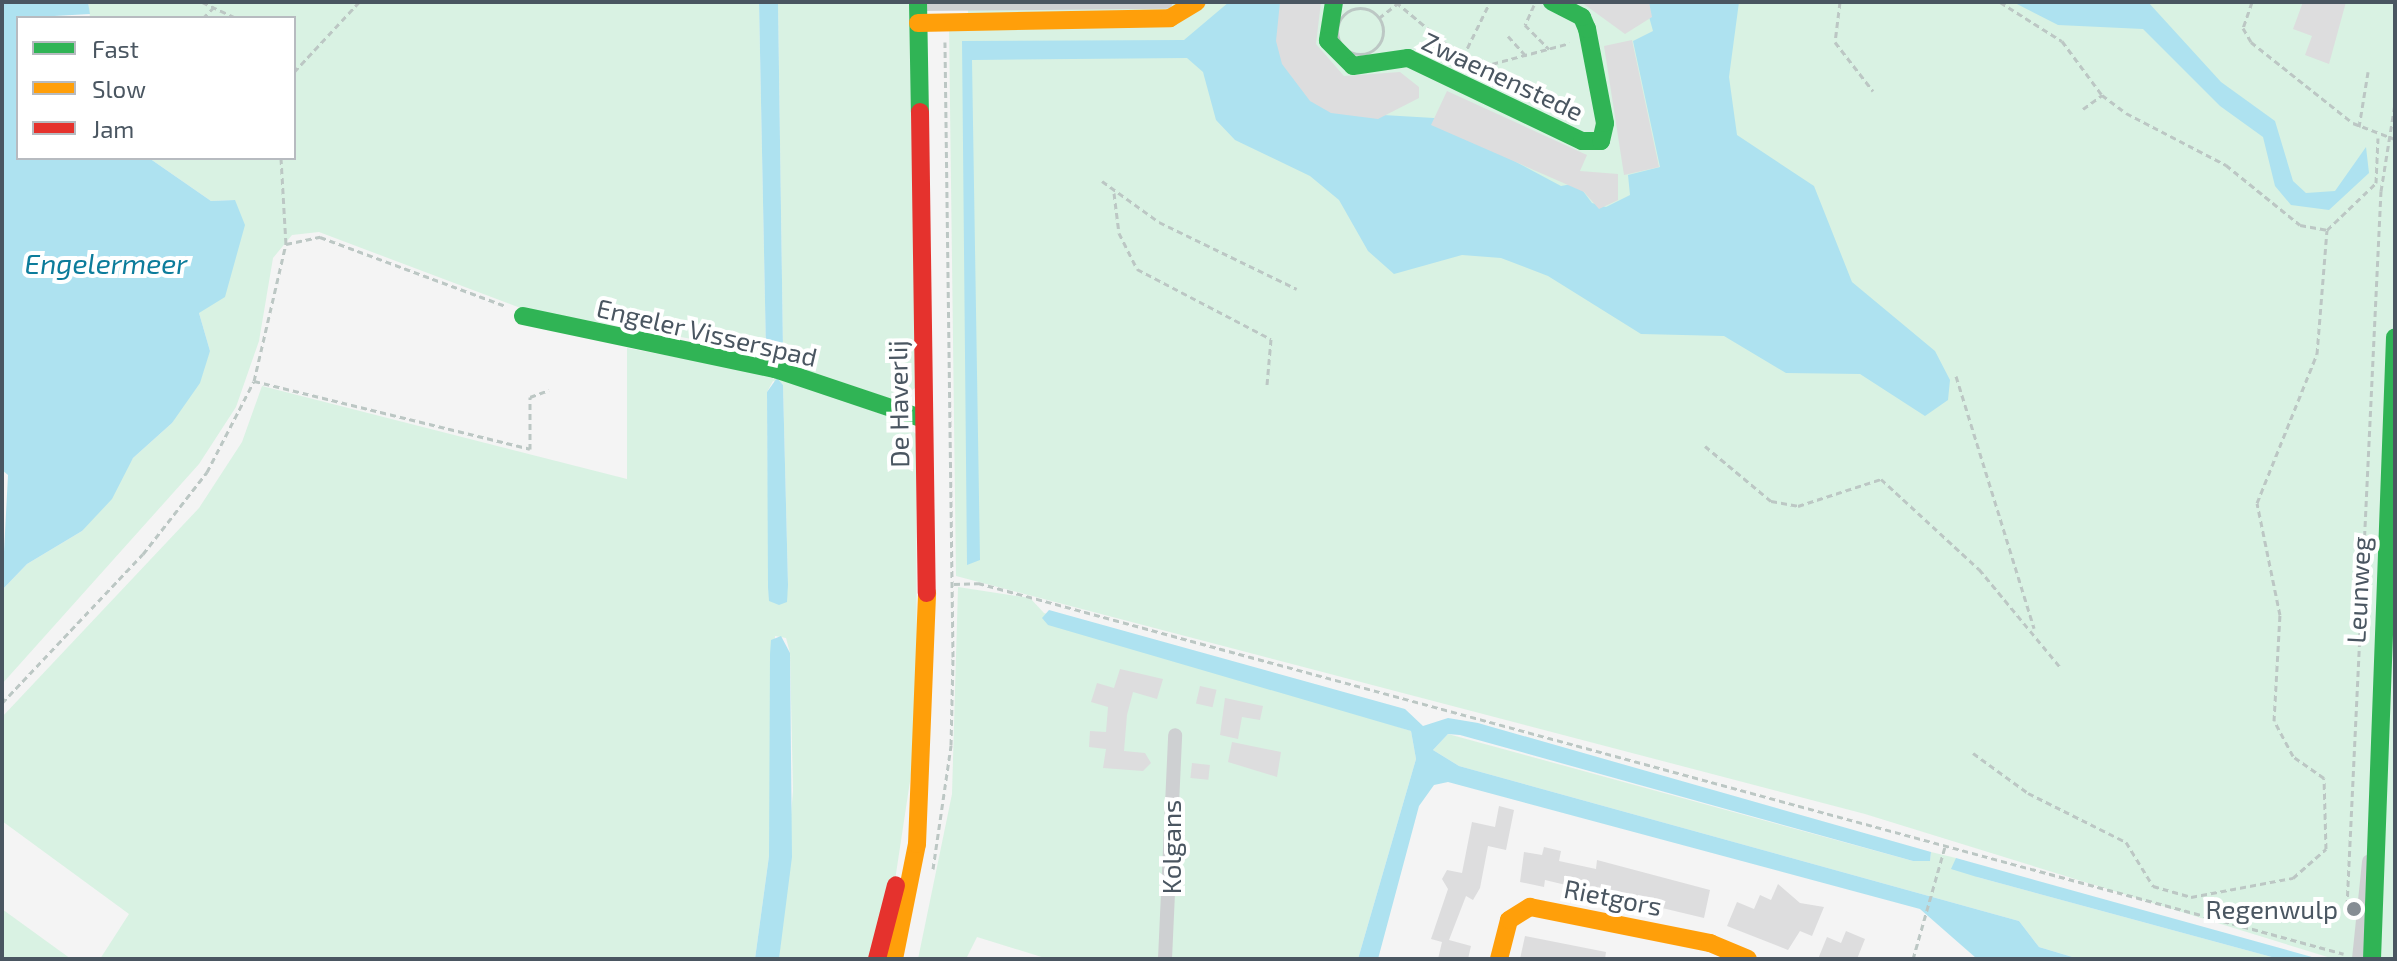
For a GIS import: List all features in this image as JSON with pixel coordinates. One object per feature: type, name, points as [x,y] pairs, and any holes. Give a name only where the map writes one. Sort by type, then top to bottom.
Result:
[{"type":"street","points":[[918,10],[1166,2]]},
{"type":"street","points":[[918,10],[945,21],[1170,18],[1197,2]]},
{"type":"street","name":"Zwaenenstede","points":[[1334,2],[1326,23],[1338,58],[1367,68],[1408,58],[1582,141],[1601,141],[1605,123],[1582,17],[1552,2]]},
{"type":"street","name":"De Haverlij","points":[[894,959],[919,804],[928,696],[918,10]]},
{"type":"street","name":"Engeler Visserspad","points":[[523,316],[775,369],[924,419]]},
{"type":"street","name":"Leunweg","points":[[2363,959],[2372,846],[2395,337]]},
{"type":"street","name":"Kolgans","points":[[1165,959],[1175,735]]},
{"type":"street","name":"De Haverlij","points":[[877,959],[919,804]]},
{"type":"street","name":"Rietgors","points":[[1499,959],[1509,920],[1530,907],[1710,943],[1748,959]]},
{"type":"path","points":[[202,2],[233,16]]},
{"type":"path","points":[[296,70],[359,2]]},
{"type":"path","points":[[1379,18],[1398,2],[1475,68]]},
{"type":"path","points":[[1463,57],[1490,2]]},
{"type":"path","points":[[1536,2],[1525,25],[1549,49]]},
{"type":"path","points":[[1840,2],[1835,42],[1873,91]]},
{"type":"path","points":[[2000,2],[2062,41],[2102,95],[2152,131],[2245,178],[2281,217],[2327,230]]},
{"type":"path","points":[[2252,2],[2243,28],[2251,42],[2359,128],[2378,138],[2395,139]]},
{"type":"path","points":[[205,16],[214,7]]},
{"type":"path","points":[[1356,9],[1379,18],[1382,38],[1371,52],[1343,47],[1342,17],[1356,9]]},
{"type":"path","name":"De Haverlij","points":[[945,21],[950,424]]},
{"type":"path","points":[[1508,36],[1525,55]]},
{"type":"path","points":[[1449,78],[1475,68],[1589,38]]},
{"type":"path","points":[[2359,128],[2368,72]]},
{"type":"path","points":[[2083,109],[2102,95]]},
{"type":"path","points":[[2347,913],[2386,139],[2395,104]]},
{"type":"path","points":[[1973,753],[2028,793],[2126,842],[2153,886],[2191,897],[2293,878],[2326,849],[2324,778],[2293,756],[2274,721],[2280,615],[2257,503],[2317,354],[2327,230],[2376,183],[2378,138]]},
{"type":"path","points":[[2,703],[174,518],[229,437],[254,381],[286,244],[281,160]]},
{"type":"path","points":[[1102,181],[1114,193],[1297,289]]},
{"type":"path","points":[[1114,193],[1119,233],[1137,269],[1271,339],[1267,385]]},
{"type":"path","points":[[286,244],[320,237],[495,299],[523,316]]},
{"type":"path","points":[[1956,376],[2035,630]]},
{"type":"path","points":[[254,381],[530,449],[530,397],[549,390]]},
{"type":"path","points":[[1705,446],[1747,486],[1785,504],[1798,506],[1881,479],[2035,630],[2061,668]]},
{"type":"path","points":[[954,584],[978,583],[2363,959]]},
{"type":"path","points":[[1913,959],[1946,847]]},
{"type":"path","points":[[2341,959],[2344,941]]},
{"type":"green space","points":[[88,2],[759,2],[766,352],[523,309],[319,232],[292,235],[273,258],[259,341],[236,407],[199,464],[2,684],[2,590],[27,564],[82,531],[133,458],[172,423],[210,351],[199,313],[235,200],[211,201],[152,160],[296,160],[296,16],[90,16]]},
{"type":"green space","points":[[778,2],[911,2],[915,388],[897,401],[777,360],[783,350]]},
{"type":"green space","points":[[968,2],[2395,2],[2395,959],[2334,959],[1865,814],[956,576],[949,26],[968,25]]},
{"type":"green space","points":[[627,348],[778,376],[900,421],[916,434],[917,735],[894,887],[871,959],[779,959],[793,791],[790,653],[786,638],[775,636],[769,856],[755,959],[100,959],[129,914],[2,821],[2,717],[199,508],[242,442],[262,386],[627,479]],"holes":[[[773,381],[783,385],[788,585],[769,601],[767,392]]]},
{"type":"green space","points":[[958,587],[1030,598],[1044,613],[1411,731],[1416,759],[1358,959],[1048,959],[977,937],[966,959],[918,959],[952,794]]},
{"type":"green space","points":[[1448,734],[1913,861],[1930,861],[1931,852],[1956,858],[1977,877],[2279,959],[2079,959],[2039,947],[2019,921],[1459,766],[1433,750]]},
{"type":"green space","points":[[2,909],[71,959],[2,959]]},
{"type":"water","name":"Engelermeer","points":[[2,2],[88,2],[90,14],[16,16],[16,160],[152,160],[211,201],[235,200],[245,225],[225,297],[199,313],[210,351],[200,383],[172,423],[133,458],[112,499],[82,531],[27,564],[2,590],[8,475],[2,470]]},
{"type":"water","points":[[759,2],[778,2],[783,350],[774,361],[766,352]]},
{"type":"water","points":[[1229,2],[1281,2],[1277,40],[1284,62],[1311,100],[1332,112],[1434,118],[1561,186],[1577,183],[1592,203],[1606,207],[1630,195],[1628,175],[1660,167],[1633,41],[1653,31],[1645,2],[1739,2],[1729,77],[1737,135],[1814,186],[1852,282],[1935,351],[1950,380],[1948,400],[1925,416],[1860,374],[1786,373],[1724,336],[1641,334],[1548,276],[1501,258],[1462,255],[1394,274],[1368,251],[1339,200],[1310,176],[1235,140],[1216,120],[1203,72],[1187,58],[972,60],[980,560],[967,565],[962,41],[1184,40]]},
{"type":"water","points":[[2013,2],[2148,2],[2221,82],[2275,121],[2293,181],[2306,193],[2335,191],[2366,147],[2369,173],[2329,210],[2291,205],[2275,186],[2263,137],[2220,106],[2143,29],[2058,25]]},
{"type":"water","points":[[777,378],[783,385],[788,585],[787,602],[779,605],[769,601],[768,587],[767,392]]},
{"type":"water","points":[[1049,610],[1405,709],[1423,726],[1448,718],[1478,723],[1931,852],[1930,861],[1913,861],[1460,735],[1448,734],[1433,750],[1459,766],[2019,921],[2039,947],[2079,959],[1976,958],[1920,909],[1448,782],[1434,785],[1419,806],[1378,959],[1358,959],[1416,759],[1411,731],[1048,625],[1042,618]]},
{"type":"water","points":[[781,636],[790,653],[792,857],[779,959],[755,959],[769,856],[771,640]]},
{"type":"water","points":[[1956,858],[2319,959],[2279,959],[1977,877],[1951,869]]},
{"type":"building","points":[[1280,2],[1321,2],[1316,44],[1344,76],[1400,72],[1419,87],[1419,98],[1378,119],[1331,113],[1310,101],[1282,64],[1276,41]]},
{"type":"building","points":[[1581,2],[1649,2],[1652,17],[1625,34]]},
{"type":"building","points":[[2303,2],[2346,2],[2329,64],[2305,55],[2312,36],[2293,29]]},
{"type":"building","points":[[1632,40],[1659,167],[1624,175],[1604,46]]},
{"type":"building","points":[[1447,91],[1587,155],[1580,171],[1618,174],[1618,200],[1599,209],[1584,192],[1431,125]]},
{"type":"building","points":[[1120,669],[1163,679],[1157,699],[1133,692],[1127,715],[1124,751],[1145,753],[1151,763],[1143,771],[1103,768],[1106,749],[1089,747],[1090,731],[1106,732],[1108,707],[1091,702],[1097,683],[1114,688]]},
{"type":"building","points":[[1200,686],[1217,690],[1213,707],[1196,704]]},
{"type":"building","points":[[1225,698],[1263,706],[1260,720],[1242,717],[1238,739],[1220,735]]},
{"type":"building","points":[[1232,742],[1281,752],[1277,777],[1228,762]]},
{"type":"building","points":[[1192,763],[1210,765],[1208,780],[1190,778]]},
{"type":"building","points":[[1499,806],[1514,810],[1506,850],[1488,846],[1480,888],[1473,900],[1466,896],[1449,940],[1471,946],[1468,959],[1438,959],[1442,942],[1431,939],[1448,889],[1442,879],[1447,870],[1462,873],[1472,822],[1495,827]]},
{"type":"building","points":[[1544,847],[1561,851],[1559,861],[1596,869],[1597,860],[1710,890],[1704,918],[1545,880],[1544,887],[1520,882],[1524,852],[1542,855]]},
{"type":"building","points":[[1778,884],[1800,903],[1824,907],[1812,936],[1800,931],[1788,950],[1727,926],[1737,902],[1754,909],[1760,895],[1771,900]]},
{"type":"building","points":[[1846,931],[1865,939],[1857,959],[1818,959],[1827,937],[1841,943]]},
{"type":"building","points":[[1525,936],[1606,952],[1605,959],[1520,959]]},
{"type":"traffic: fast","points":[[918,2],[920,112]]},
{"type":"traffic: fast","points":[[1334,2],[1328,41],[1353,66],[1408,58],[1582,141],[1601,141],[1605,123],[1587,29],[1582,17],[1552,2]]},
{"type":"traffic: fast","points":[[523,316],[775,369],[924,419]]},
{"type":"traffic: fast","points":[[2372,959],[2395,337]]},
{"type":"traffic: slow","points":[[918,23],[1170,18],[1197,2]]},
{"type":"traffic: slow","points":[[894,959],[917,844],[927,593]]},
{"type":"traffic: slow","points":[[1499,959],[1509,920],[1530,907],[1710,943],[1748,959]]},
{"type":"traffic: jam","points":[[920,112],[927,593]]},
{"type":"traffic: jam","points":[[877,959],[896,885]]},
{"type":"place","name":"Regenwulp","points":[[2354,909]]}]
